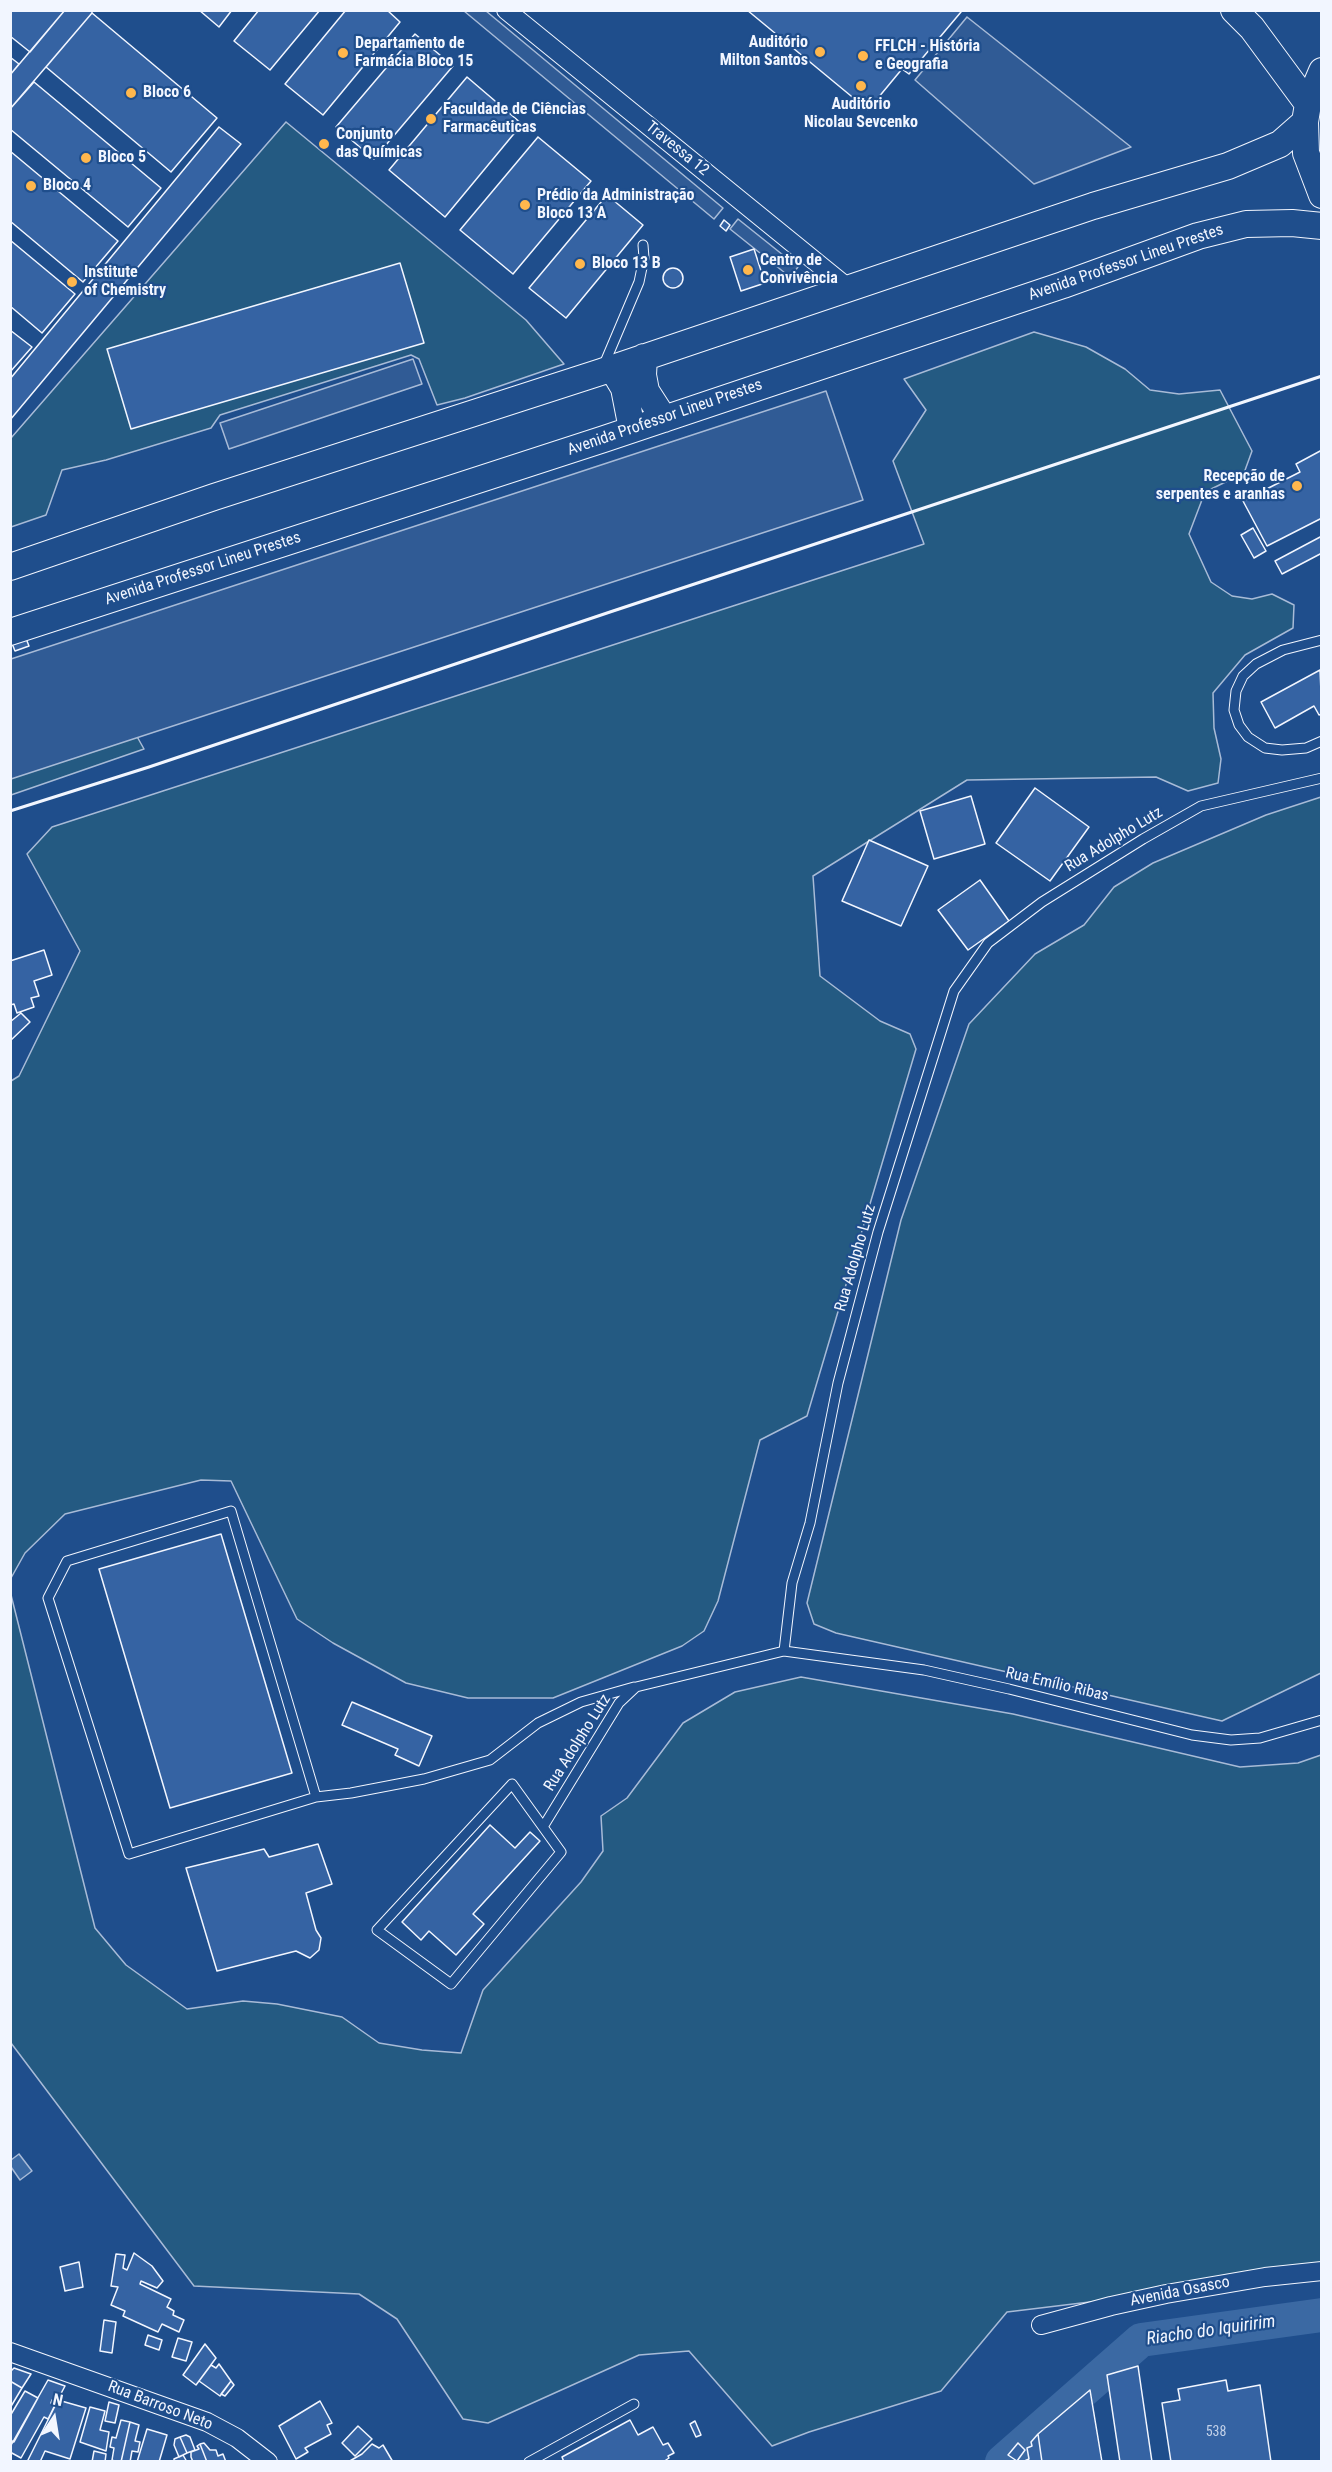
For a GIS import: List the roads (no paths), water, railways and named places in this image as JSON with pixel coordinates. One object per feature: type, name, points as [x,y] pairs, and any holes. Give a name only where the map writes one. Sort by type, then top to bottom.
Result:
[{"type":"main road","points":[[1234,10],[1252,28],[1306,113],[1306,153],[1322,195]]},
{"type":"main road","points":[[10,567],[214,497],[607,370],[1093,206],[1228,166],[1280,144],[1306,113],[1322,71]]},
{"type":"main road","name":"Avenida Professor Lineu Prestes","points":[[10,632],[632,429],[1063,285],[1198,236],[1246,224],[1292,223],[1322,226]]},
{"type":"main road","points":[[644,357],[643,375],[646,391],[664,418]]},
{"type":"main road","points":[[607,370],[624,388],[632,429]]},
{"type":"street","name":"Travessa 12","points":[[506,10],[848,288]]},
{"type":"street","name":"Avenida Osasco","points":[[1041,2325],[1166,2294],[1265,2277],[1322,2271]]},
{"type":"street","name":"Rua Barroso Neto","points":[[10,2352],[207,2422],[237,2438],[268,2462]]},
{"type":"lane","points":[[607,370],[639,282],[644,258],[643,245]]},
{"type":"lane","points":[[1322,640],[1283,650],[1256,664],[1243,676],[1236,691],[1234,710],[1239,725],[1248,737],[1265,748],[1282,750],[1306,748],[1322,741]]},
{"type":"lane","name":"Rua Adolpho Lutz","points":[[784,1651],[792,1583],[810,1524],[838,1383],[878,1232],[954,991],[988,943],[1042,902],[1143,839],[1201,806],[1322,778]]},
{"type":"lane","points":[[316,1797],[231,1511],[67,1561],[48,1598],[129,1854],[316,1797],[351,1793],[424,1779],[490,1760],[538,1723],[581,1702],[784,1651]]},
{"type":"lane","name":"Rua Emílio Ribas","points":[[784,1651],[924,1670],[1192,1734],[1231,1740],[1260,1738],[1322,1720]]},
{"type":"lane","name":"Rua Adolpho Lutz","points":[[543,1827],[619,1703],[636,1687]]},
{"type":"lane","points":[[512,1784],[543,1827],[561,1852],[452,1984],[377,1930],[512,1784]]},
{"type":"lane","points":[[529,2462],[634,2404]]},
{"type":"waterway","name":"Riacho do Iquiririm","points":[[1002,2462],[1141,2340],[1322,2315]]},
{"type":"place","name":"Auditório Milton Santos","points":[[820,52]]},
{"type":"place","name":"Departamento de Farmácia Bloco 15","points":[[343,53]]},
{"type":"place","name":"FFLCH - História e Geografia","points":[[863,56]]},
{"type":"place","name":"Auditório Nicolau Sevcenko","points":[[861,86]]},
{"type":"place","name":"Bloco 6","points":[[131,93]]},
{"type":"place","name":"Faculdade de Ciências Farmacêuticas","points":[[431,119]]},
{"type":"place","name":"Conjunto das Químicas","points":[[324,144]]},
{"type":"place","name":"Bloco 5","points":[[86,158]]},
{"type":"place","name":"Bloco 4","points":[[31,186]]},
{"type":"place","name":"Prédio da Administração Bloco 13 A","points":[[525,205]]},
{"type":"place","name":"Bloco 13 B","points":[[580,264]]},
{"type":"place","name":"Centro de Convivência","points":[[748,270]]},
{"type":"place","name":"Institute of Chemistry","points":[[72,282]]},
{"type":"place","name":"Recepção de serpentes e aranhas","points":[[1297,486]]}]
